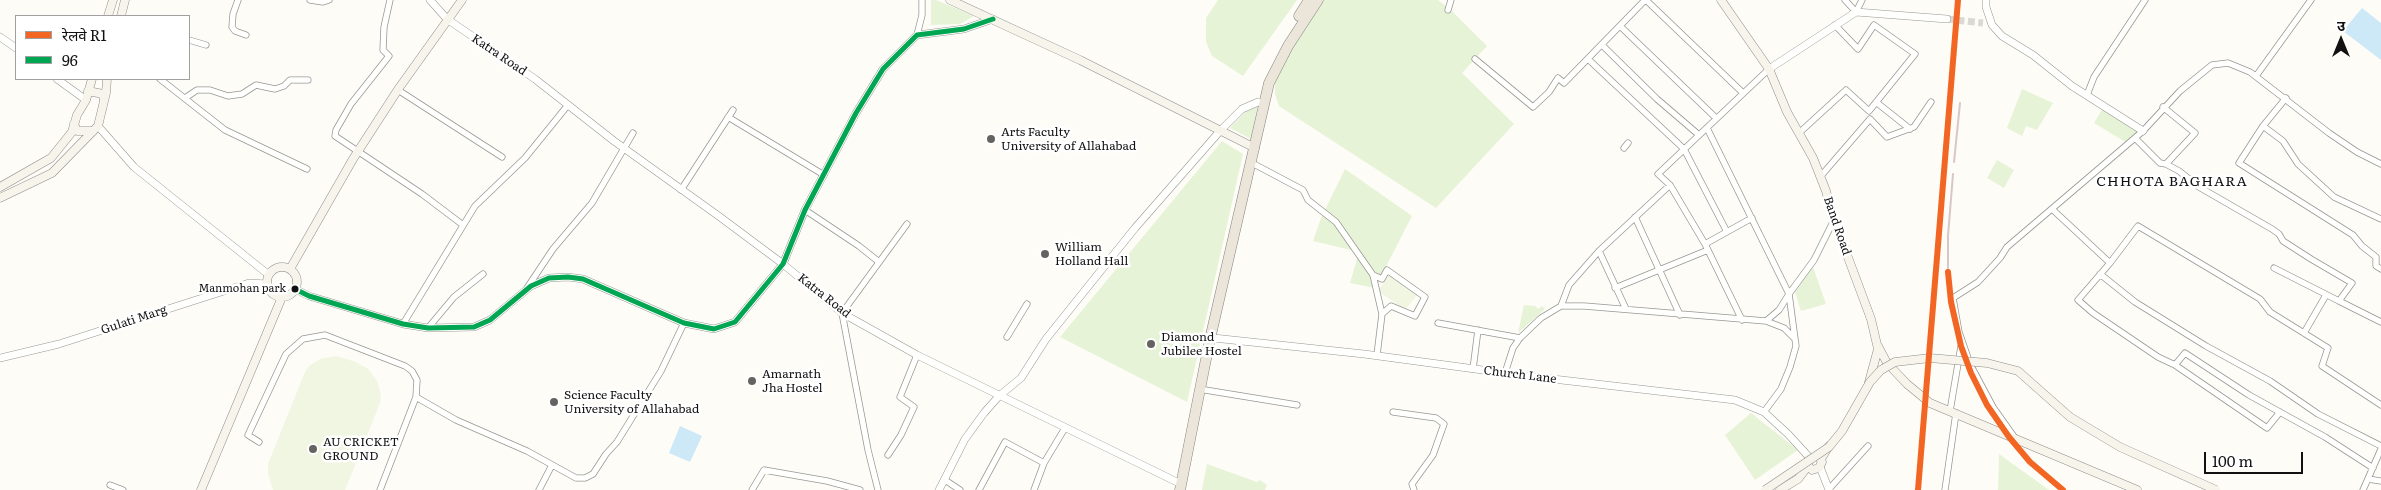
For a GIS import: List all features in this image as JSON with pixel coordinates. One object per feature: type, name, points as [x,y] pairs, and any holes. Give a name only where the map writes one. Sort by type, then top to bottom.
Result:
[{"type":"highway","points":[[1177,486],[1199,389],[1207,338],[1252,163],[1252,146],[1258,102],[1270,65],[1309,0]]},
{"type":"highway","points":[[1177,486],[1207,338],[1252,146],[1272,77],[1288,46],[1318,0]]},
{"type":"main road","points":[[108,15],[113,0]]},
{"type":"main road","points":[[121,15],[125,0]]},
{"type":"main road","points":[[290,269],[357,152],[447,19],[462,0]]},
{"type":"main road","points":[[950,0],[993,19],[1252,146]]},
{"type":"main road","name":"Band Road","points":[[1721,0],[1769,69],[1787,112],[1820,178],[1871,319],[1877,344],[1875,368],[1864,395],[1820,463]]},
{"type":"main road","points":[[0,187],[51,158],[72,132],[86,100],[92,80]]},
{"type":"main road","points":[[0,198],[52,173],[96,128],[108,80]]},
{"type":"main road","points":[[88,91],[103,94],[104,101]]},
{"type":"main road","points":[[74,124],[78,131],[96,128]]},
{"type":"main road","points":[[278,267],[290,269],[297,278],[295,289],[290,295],[282,297],[272,293],[267,284],[269,275],[278,267]]},
{"type":"main road","points":[[201,490],[282,297]]},
{"type":"main road","points":[[1877,344],[1887,363],[1907,384],[1930,403],[2137,490]]},
{"type":"main road","points":[[1763,490],[1829,447],[1842,431],[1870,382],[1881,370],[1895,362],[1930,358],[1987,363],[2018,371],[2070,417],[2120,447],[2216,490]]},
{"type":"main road","points":[[1780,490],[1798,479],[1809,462],[1816,455],[1820,463],[1812,470],[1809,462]]},
{"type":"main road","points":[[1763,490],[1809,462]]},
{"type":"street","points":[[238,0],[233,14],[232,27],[235,31],[246,35]]},
{"type":"street","points":[[310,0],[323,2],[329,0]]},
{"type":"street","points":[[390,0],[384,27],[383,50],[390,56],[351,104],[336,130],[335,136],[422,194],[463,225]]},
{"type":"street","name":"Katra Road","points":[[430,0],[447,19],[568,105],[783,264],[842,313],[917,356],[1065,428],[1177,486]]},
{"type":"street","points":[[295,289],[309,296],[404,324],[428,328],[474,327],[490,320],[526,290],[550,278],[583,279],[684,323],[714,329],[736,322],[783,264],[805,210],[883,69],[917,35],[922,15],[922,0]]},
{"type":"street","points":[[1448,10],[1451,0]]},
{"type":"street","points":[[1844,0],[1856,12],[1947,19]]},
{"type":"street","points":[[1742,320],[1707,247],[1670,185],[1658,174],[1742,92],[1769,69],[1856,12],[1862,0]]},
{"type":"street","points":[[1986,0],[1986,8],[1992,25],[2002,36]]},
{"type":"street","points":[[2087,95],[2094,77],[2145,0]]},
{"type":"street","points":[[2256,76],[2311,0]]},
{"type":"street","points":[[1475,59],[1533,107],[1549,92],[1558,78],[1564,83],[1643,1],[1742,92]]},
{"type":"street","points":[[917,35],[964,29],[993,19]]},
{"type":"street","points":[[1983,23],[2143,131]]},
{"type":"street","points":[[1799,133],[1846,90],[1868,111],[1915,54],[1874,25],[1858,49],[1835,25]]},
{"type":"street","points":[[1620,26],[1716,118]]},
{"type":"street","points":[[0,36],[15,47]]},
{"type":"street","points":[[190,40],[206,45]]},
{"type":"street","points":[[1602,45],[1663,104],[1699,135]]},
{"type":"street","points":[[1588,59],[1684,149],[1727,232]]},
{"type":"street","points":[[2016,439],[1993,407],[1970,364],[1959,332],[1953,298],[1978,282],[2000,258],[2006,247],[2143,131],[2163,107],[2212,65],[2228,63],[2256,76],[2350,148],[2381,164]]},
{"type":"street","points":[[58,80],[86,100]]},
{"type":"street","points":[[161,80],[225,130],[307,169]]},
{"type":"street","points":[[184,98],[197,90],[210,90],[228,96],[242,94],[256,85],[276,89],[284,86],[290,80],[308,80]]},
{"type":"street","points":[[398,90],[502,157]]},
{"type":"street","points":[[2286,98],[2263,126],[2239,163],[2353,235],[2362,246],[2376,257],[2376,266],[2381,269]]},
{"type":"street","points":[[939,490],[965,439],[999,396],[1021,378],[1046,340],[1135,228],[1220,131],[1242,109],[1258,102]]},
{"type":"street","points":[[1876,102],[1910,129]]},
{"type":"street","points":[[1820,178],[1870,119],[1887,137],[1914,127],[1931,102]]},
{"type":"street","points":[[404,324],[475,206],[524,158],[568,105]]},
{"type":"street","points":[[2163,107],[2195,133],[2166,164]]},
{"type":"street","points":[[681,190],[733,110]]},
{"type":"street","points":[[728,118],[824,175]]},
{"type":"street","points":[[2263,126],[2283,142],[2298,164],[2334,198],[2381,220]]},
{"type":"street","points":[[96,128],[134,167],[269,275]]},
{"type":"street","points":[[1707,128],[1789,294],[1796,346],[1790,367],[1780,389],[1764,412]]},
{"type":"street","points":[[526,290],[553,249],[592,203],[626,149],[633,133]]},
{"type":"street","points":[[2135,138],[2160,163],[2166,164],[2241,212],[2272,229],[2279,234],[2283,241],[2352,283],[2339,301]]},
{"type":"street","points":[[1252,163],[1303,190],[1308,200],[1336,222],[1372,276],[1382,314],[1377,355]]},
{"type":"street","points":[[1561,306],[1569,284],[1599,251],[1670,185]]},
{"type":"street","points":[[2052,209],[2110,263]]},
{"type":"street","points":[[805,210],[859,246],[879,262]]},
{"type":"street","points":[[1635,217],[1661,270],[1680,315]]},
{"type":"street","points":[[1615,288],[1661,270],[1707,247],[1727,232],[1752,218]]},
{"type":"street","points":[[1766,321],[1779,310],[1814,260],[1834,220]]},
{"type":"street","points":[[878,490],[868,450],[842,313],[907,224]]},
{"type":"street","points":[[2280,412],[2268,428],[2175,365],[2158,357],[2093,313],[2078,300],[2110,263],[2138,226],[2260,299],[2270,312],[2328,348],[2322,366],[2381,405]]},
{"type":"street","points":[[1599,251],[1626,310]]},
{"type":"street","points":[[2274,268],[2381,322]]},
{"type":"street","points":[[1372,276],[1382,279],[1387,270],[1425,298],[1415,316],[1391,306],[1382,314]]},
{"type":"street","points":[[428,328],[454,297],[483,274]]},
{"type":"street","points":[[2100,274],[2135,302],[2206,346],[2270,381],[2318,414],[2381,448],[2363,490]]},
{"type":"street","name":"Gulati Marg","points":[[0,358],[59,344],[249,283],[267,284]]},
{"type":"street","points":[[2304,333],[2326,295]]},
{"type":"street","points":[[1007,337],[1027,304]]},
{"type":"street","points":[[1505,373],[1514,348],[1520,338],[1541,318],[1561,306],[1584,306],[1766,321],[1784,328],[1795,339]]},
{"type":"street","points":[[416,397],[456,420],[527,451],[581,479],[593,474],[606,454],[617,442],[661,372],[684,323]]},
{"type":"street","points":[[1438,323],[1520,338]]},
{"type":"street","points":[[1473,370],[1478,330]]},
{"type":"street","points":[[260,442],[248,435],[286,354],[304,339],[316,335],[325,335],[405,366],[412,371],[417,380],[416,397],[380,490]]},
{"type":"street","name":"Church Lane","points":[[1207,338],[1377,355],[1473,370],[1735,400],[1764,412],[1788,434],[1809,462]]},
{"type":"street","points":[[1945,490],[1961,346]]},
{"type":"street","points":[[2175,365],[2185,352],[2249,395],[2325,437],[2373,468]]},
{"type":"street","points":[[888,455],[901,435],[914,407],[900,397],[917,356]]},
{"type":"street","points":[[1199,389],[1297,405]]},
{"type":"street","points":[[1393,412],[1436,418],[1444,424],[1433,455],[1412,484],[1414,490]]},
{"type":"street","points":[[1034,490],[1044,463],[1065,428]]},
{"type":"street","points":[[979,490],[1005,442],[1044,463]]},
{"type":"street","points":[[1820,463],[1829,489],[1868,446]]},
{"type":"street","points":[[539,490],[552,465]]},
{"type":"street","points":[[752,490],[764,470],[827,481],[860,490]]},
{"type":"street","points":[[2368,479],[2381,481]]},
{"type":"street","points":[[945,480],[960,490]]},
{"type":"street","points":[[110,485],[123,490]]},
{"type":"green space","points":[[931,0],[936,0],[974,16],[960,24],[931,25]]},
{"type":"green space","points":[[1218,0],[1297,0],[1243,76],[1212,56],[1206,42],[1206,18]]},
{"type":"green space","points":[[1317,0],[1438,0],[1451,10],[1487,46],[1462,73],[1514,124],[1436,208],[1279,106],[1275,94],[1275,75]]},
{"type":"green space","points":[[2022,89],[2053,103],[2037,130],[2026,126],[2022,136],[2007,128]]},
{"type":"green space","points":[[1259,98],[1251,139],[1230,128]]},
{"type":"green space","points":[[2103,108],[2140,130],[2127,143],[2094,123]]},
{"type":"green space","points":[[1222,141],[1243,154],[1187,402],[1060,337]]},
{"type":"green space","points":[[1997,160],[2014,170],[2004,188],[1987,178]]},
{"type":"green space","points":[[1345,169],[1412,216],[1375,288],[1350,283],[1359,252],[1313,241],[1321,218]]},
{"type":"green space","points":[[1813,267],[1826,304],[1801,311],[1795,292]]},
{"type":"green space","points":[[1390,274],[1418,294],[1405,310],[1378,291]]},
{"type":"green space","points":[[1524,305],[1535,306],[1538,309],[1542,306],[1545,309],[1518,333]]},
{"type":"green space","points":[[336,356],[356,362],[368,369],[377,381],[381,395],[380,403],[345,490],[273,490],[268,474],[268,464],[305,372],[309,366],[320,359]]},
{"type":"green space","points":[[1751,413],[1798,450],[1755,480],[1725,435]]},
{"type":"green space","points":[[1999,454],[2049,490],[1998,490]]},
{"type":"green space","points":[[1207,464],[1257,482],[1260,480],[1267,485],[1265,490],[1202,490]]},
{"type":"water","points":[[2362,8],[2381,23],[2381,60],[2343,31]]},
{"type":"water","points":[[680,426],[702,436],[690,462],[669,453]]},
{"type":"tunnel","points":[[1947,19],[1983,23]]},
{"type":"railway","points":[[1918,490],[1958,0]]},
{"type":"railway","points":[[1954,162],[1960,103]]},
{"type":"railway","points":[[1953,174],[1948,236],[1948,278],[1951,302],[1961,346],[1971,373],[1987,405],[2009,437],[2030,462],[2063,490]]},
{"type":"rail line","name":"R1","points":[[1918,490],[1958,0]]},
{"type":"rail line","name":"R1","points":[[1948,272],[1951,302],[1961,346],[1971,373],[1987,405],[2009,437],[2030,462],[2063,490]]},
{"type":"transit line","name":"96","points":[[295,289],[309,296],[403,324],[428,328],[474,327],[490,320],[531,286],[549,278],[568,277],[583,279],[684,323],[714,329],[735,322],[783,264],[805,210],[856,113],[883,69],[917,35],[964,29],[993,19]]},
{"type":"place","name":"Arts Faculty University of Allahabad","points":[[991,139]]},
{"type":"place","name":"William Holland Hall","points":[[1045,254]]},
{"type":"place","name":"Manmohan park","points":[[295,289]]},
{"type":"place","name":"Diamond Jubilee Hostel","points":[[1151,344]]},
{"type":"place","name":"Amarnath Jha Hostel","points":[[752,381]]},
{"type":"place","name":"Science Faculty University of Allahabad","points":[[554,402]]},
{"type":"place","name":"AU CRICKET GROUND","points":[[313,449]]},
{"type":"district","name":"CHHOTA BAGHARA","points":[[2172,182]]}]
